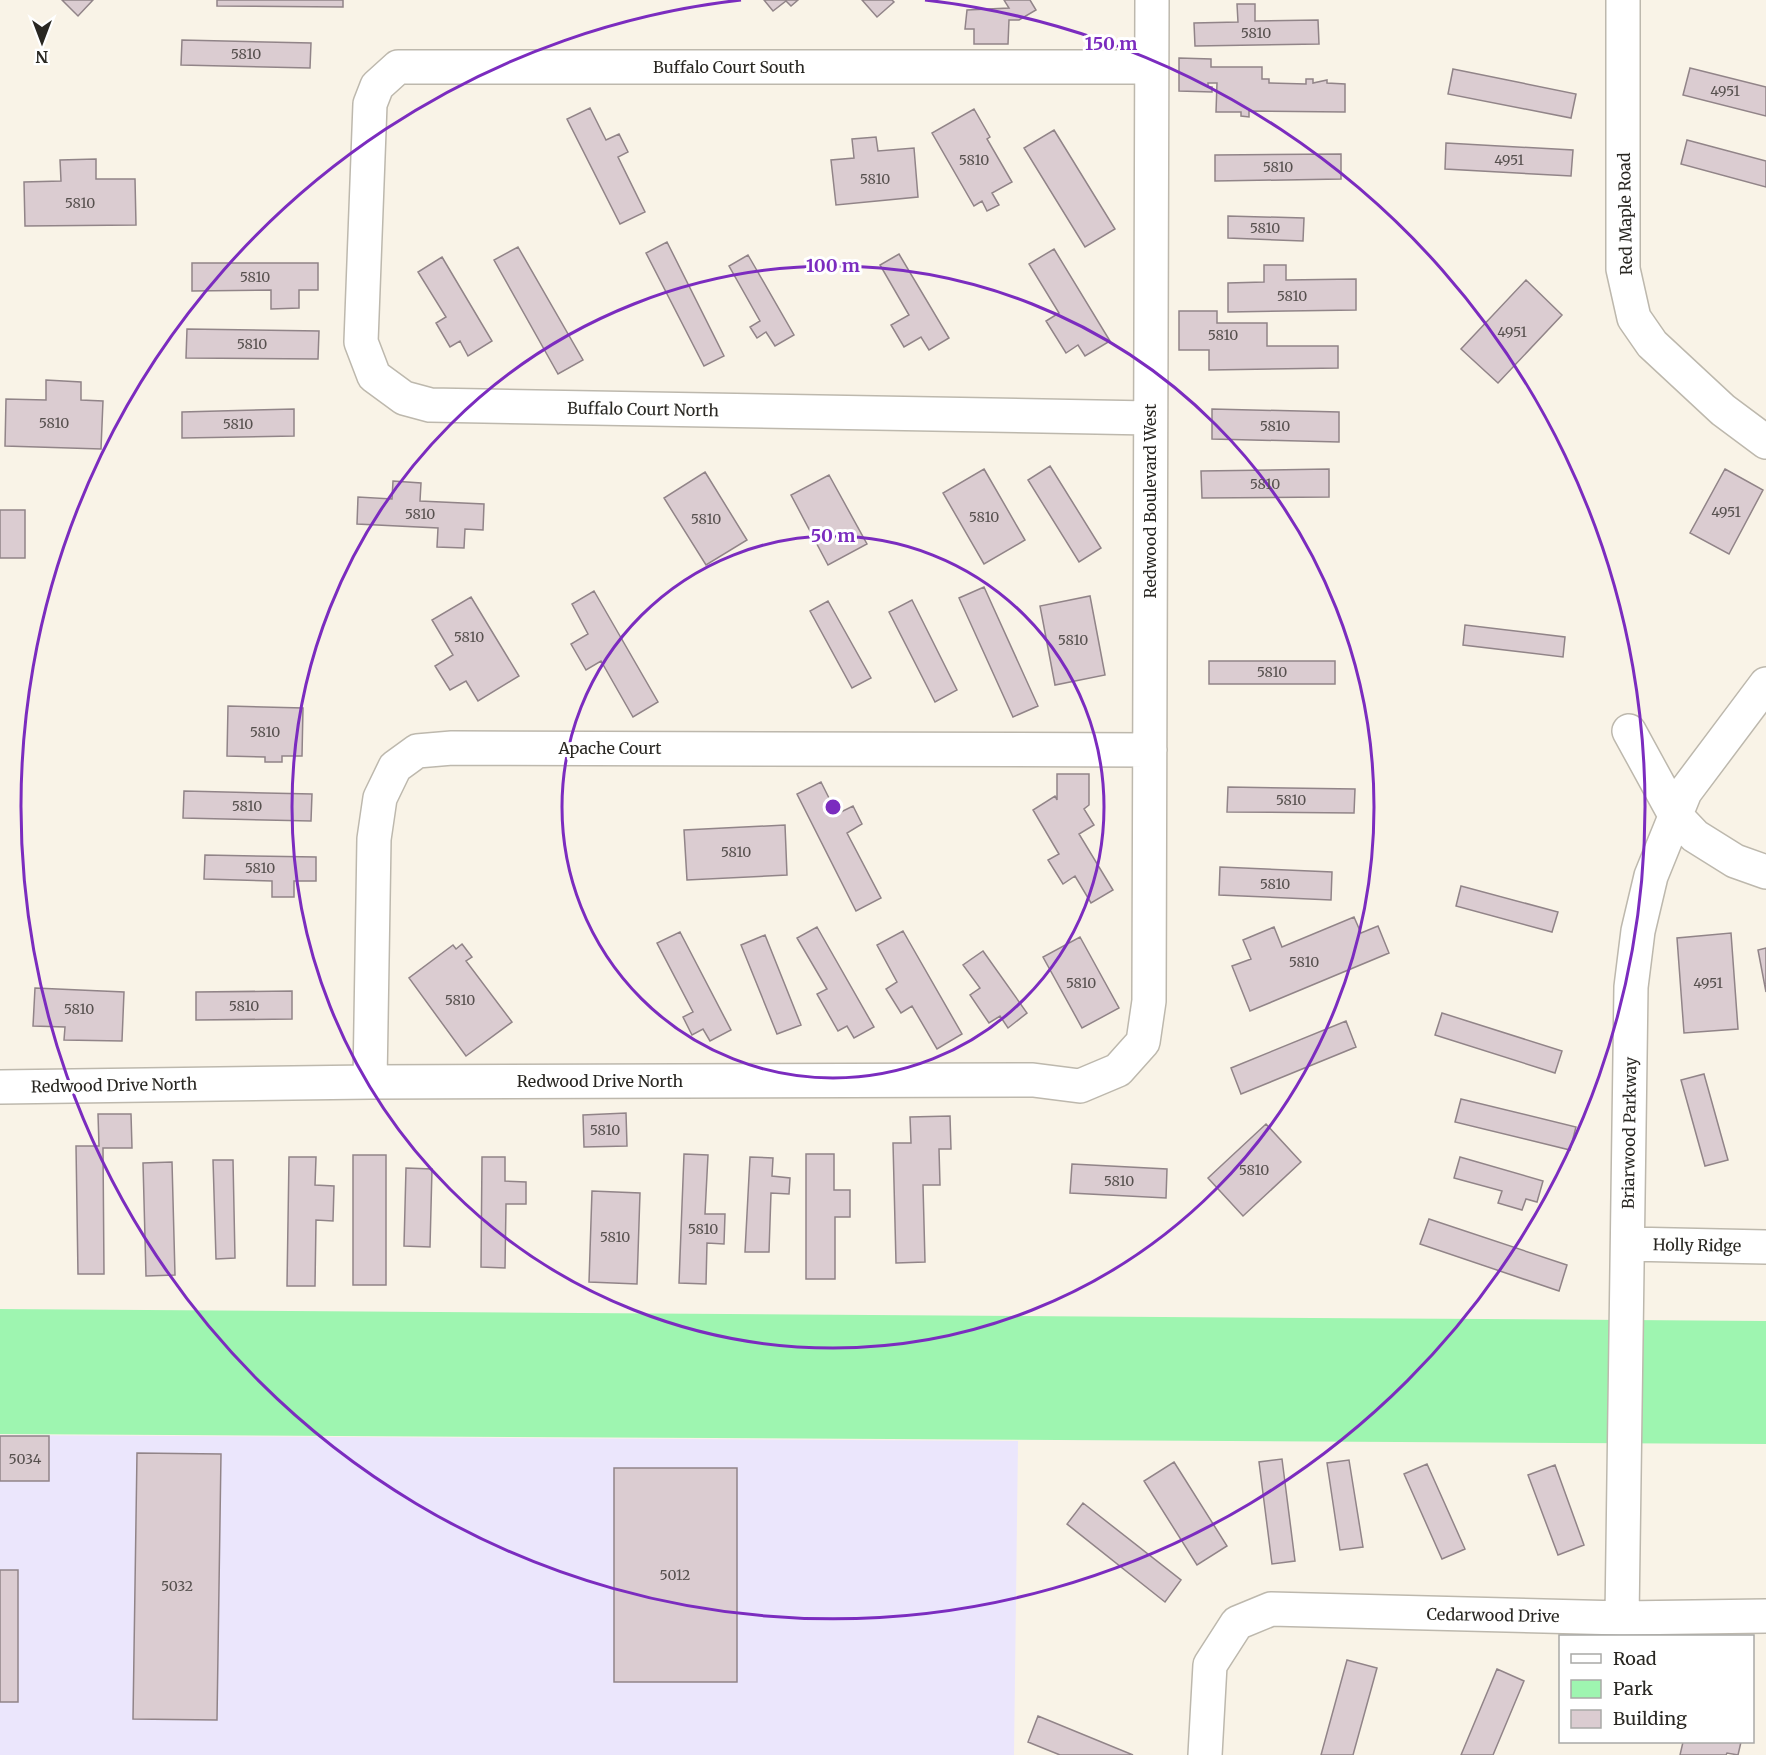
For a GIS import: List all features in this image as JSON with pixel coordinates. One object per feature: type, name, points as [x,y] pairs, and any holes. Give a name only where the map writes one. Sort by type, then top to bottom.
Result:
[{"type":"street","name":"Redwood Boulevard West","points":[[1149,1001],[1152,0]]},
{"type":"street","name":"Red Maple Road","points":[[1623,0],[1623,269],[1634,318],[1652,344],[1723,410],[1766,442]]},
{"type":"street","name":"Buffalo Court South","points":[[367,148],[370,104],[376,86],[398,67],[1152,67]]},
{"type":"street","name":"Buffalo Court North","points":[[367,148],[361,342],[374,376],[405,398],[430,405],[1150,418]]},
{"type":"street","name":"Briarwood Parkway","points":[[1622,1618],[1631,987],[1638,931],[1652,876],[1685,792],[1766,684]]},
{"type":"street","points":[[1629,731],[1675,815],[1695,836],[1735,861],[1766,872]]},
{"type":"street","name":"Apache Court","points":[[370,1082],[374,839],[380,798],[395,767],[417,751],[452,748],[1150,750]]},
{"type":"street","name":"Redwood Drive North","points":[[0,1087],[370,1082],[1033,1080],[1080,1086],[1118,1070],[1143,1042],[1149,1001]]},
{"type":"street","name":"Holly Ridge","points":[[1628,1244],[1766,1246]]},
{"type":"street","name":"Cedarwood Drive","points":[[1205,1755],[1210,1665],[1228,1633],[1237,1623],[1271,1609],[1622,1618],[1766,1616]]},
{"type":"shaded area","points":[[0,1435],[1018,1441],[1014,1755],[0,1755]]},
{"type":"green space","points":[[0,1309],[1766,1321],[1766,1444],[0,1434]]},
{"type":"building","points":[[62,0],[93,0],[78,16]]},
{"type":"building","points":[[217,0],[343,0],[343,7],[217,6]]},
{"type":"building","points":[[764,0],[798,0],[791,6],[786,1],[773,11]]},
{"type":"building","points":[[862,0],[892,0],[894,2],[877,17]]},
{"type":"building","points":[[1004,0],[1030,0],[1036,10],[1019,20],[1009,20],[1008,44],[974,44],[974,29],[965,29],[967,10],[1009,8]]},
{"type":"building","points":[[1237,4],[1255,4],[1255,21],[1318,20],[1319,44],[1195,46],[1194,23],[1238,22]]},
{"type":"building","points":[[182,40],[311,43],[310,68],[181,65]]},
{"type":"building","points":[[1179,58],[1211,59],[1211,67],[1262,67],[1262,79],[1269,79],[1269,83],[1306,84],[1306,79],[1313,79],[1313,83],[1327,80],[1327,83],[1345,84],[1345,112],[1249,111],[1249,117],[1241,116],[1241,112],[1216,112],[1217,83],[1208,83],[1208,87],[1212,87],[1212,92],[1179,91]]},
{"type":"building","points":[[1690,68],[1766,87],[1766,116],[1683,95]]},
{"type":"building","points":[[1453,69],[1576,94],[1571,118],[1448,94]]},
{"type":"building","points":[[590,108],[606,140],[619,134],[628,152],[618,157],[645,212],[620,224],[567,119]]},
{"type":"building","points":[[974,109],[990,137],[987,139],[1012,182],[992,193],[999,205],[987,211],[982,201],[974,206],[932,133]]},
{"type":"building","points":[[1054,130],[1115,229],[1085,247],[1024,148]]},
{"type":"building","points":[[876,137],[878,151],[914,148],[918,197],[836,205],[831,160],[854,158],[852,139]]},
{"type":"building","points":[[1687,140],[1766,161],[1766,187],[1681,164]]},
{"type":"building","points":[[1446,143],[1573,150],[1571,176],[1445,169]]},
{"type":"building","points":[[1341,154],[1341,179],[1215,181],[1215,155]]},
{"type":"building","points":[[96,159],[96,179],[135,179],[136,225],[25,226],[24,182],[61,181],[60,160]]},
{"type":"building","points":[[1228,216],[1304,218],[1303,241],[1228,238]]},
{"type":"building","points":[[667,242],[724,356],[704,366],[646,253]]},
{"type":"building","points":[[518,247],[583,360],[558,374],[494,260]]},
{"type":"building","points":[[1054,249],[1110,341],[1085,356],[1078,345],[1066,353],[1046,321],[1059,313],[1029,264]]},
{"type":"building","points":[[899,254],[949,338],[929,350],[921,337],[904,347],[891,325],[909,315],[880,265]]},
{"type":"building","points":[[748,255],[794,335],[775,346],[766,332],[757,338],[750,327],[760,321],[729,266]]},
{"type":"building","points":[[442,257],[492,341],[468,356],[460,341],[450,347],[436,323],[446,317],[418,272]]},
{"type":"building","points":[[192,263],[318,263],[318,290],[299,290],[299,308],[271,309],[271,290],[192,291]]},
{"type":"building","points":[[1264,265],[1286,265],[1286,280],[1356,279],[1356,310],[1228,312],[1228,283],[1264,282]]},
{"type":"building","points":[[1526,280],[1562,315],[1498,383],[1461,349]]},
{"type":"building","points":[[1179,311],[1217,311],[1217,323],[1267,323],[1267,346],[1338,346],[1338,368],[1209,370],[1209,350],[1179,350]]},
{"type":"building","points":[[187,329],[319,331],[318,359],[186,358]]},
{"type":"building","points":[[46,380],[81,382],[81,400],[103,401],[101,449],[5,446],[6,399],[46,400]]},
{"type":"building","points":[[294,409],[294,436],[182,438],[182,412]]},
{"type":"building","points":[[1212,409],[1339,412],[1339,442],[1212,439]]},
{"type":"building","points":[[1050,466],[1101,548],[1079,562],[1028,480]]},
{"type":"building","points":[[984,469],[1025,540],[984,564],[943,493]]},
{"type":"building","points":[[1329,469],[1329,497],[1202,498],[1201,471]]},
{"type":"building","points":[[1725,469],[1763,490],[1729,554],[1690,533]]},
{"type":"building","points":[[705,472],[747,540],[706,565],[664,498]]},
{"type":"building","points":[[829,475],[867,544],[828,565],[791,495]]},
{"type":"building","points":[[393,481],[421,483],[420,501],[484,504],[483,530],[465,529],[464,548],[437,547],[438,528],[357,524],[358,497],[392,499]]},
{"type":"building","points":[[0,510],[25,510],[25,558],[0,558]]},
{"type":"building","points":[[984,587],[1038,706],[1013,717],[959,598]]},
{"type":"building","points":[[594,591],[658,702],[633,717],[601,661],[586,670],[571,644],[588,634],[572,604]]},
{"type":"building","points":[[1090,596],[1105,675],[1055,685],[1040,606]]},
{"type":"building","points":[[471,597],[519,676],[478,701],[466,681],[450,690],[435,666],[453,655],[432,620]]},
{"type":"building","points":[[912,600],[957,690],[935,702],[889,612]]},
{"type":"building","points":[[828,601],[871,678],[852,688],[810,611]]},
{"type":"building","points":[[1465,625],[1565,637],[1563,657],[1463,645]]},
{"type":"building","points":[[1209,661],[1335,661],[1335,684],[1209,684]]},
{"type":"building","points":[[228,706],[303,708],[302,756],[282,756],[282,762],[265,762],[265,757],[227,756]]},
{"type":"building","points":[[1057,774],[1089,774],[1089,805],[1084,809],[1094,825],[1079,834],[1113,890],[1091,903],[1075,876],[1063,884],[1048,860],[1059,854],[1033,810],[1055,796],[1057,800]]},
{"type":"building","points":[[821,782],[837,814],[853,806],[862,824],[847,833],[881,898],[856,911],[797,794]]},
{"type":"building","points":[[1228,787],[1355,789],[1354,813],[1227,812]]},
{"type":"building","points":[[184,791],[312,794],[311,821],[183,818]]},
{"type":"building","points":[[785,825],[787,875],[687,880],[684,830]]},
{"type":"building","points":[[205,855],[316,857],[316,881],[294,881],[294,897],[272,897],[272,881],[204,879]]},
{"type":"building","points":[[1220,867],[1332,872],[1331,900],[1219,895]]},
{"type":"building","points":[[1461,886],[1558,912],[1552,932],[1456,906]]},
{"type":"building","points":[[1354,917],[1361,933],[1378,926],[1389,953],[1250,1011],[1232,966],[1251,959],[1243,940],[1274,927],[1282,947]]},
{"type":"building","points":[[817,927],[874,1027],[854,1038],[847,1026],[838,1031],[817,994],[827,989],[797,938]]},
{"type":"building","points":[[903,931],[962,1034],[937,1049],[912,1006],[901,1013],[886,989],[897,982],[877,945]]},
{"type":"building","points":[[680,932],[731,1030],[710,1041],[703,1029],[692,1035],[683,1017],[693,1012],[657,943]]},
{"type":"building","points":[[1731,933],[1738,1029],[1684,1033],[1677,938]]},
{"type":"building","points":[[765,935],[801,1025],[777,1034],[741,945]]},
{"type":"building","points":[[1080,937],[1119,1008],[1082,1028],[1043,957]]},
{"type":"building","points":[[462,944],[472,957],[466,961],[512,1022],[466,1056],[409,978],[453,945],[456,949]]},
{"type":"building","points":[[1766,948],[1766,992],[1758,950]]},
{"type":"building","points":[[983,951],[1027,1013],[1008,1028],[1000,1016],[989,1023],[970,995],[980,988],[963,965]]},
{"type":"building","points":[[35,988],[124,992],[122,1041],[64,1040],[65,1027],[33,1026]]},
{"type":"building","points":[[292,991],[292,1019],[196,1020],[196,992]]},
{"type":"building","points":[[1442,1013],[1562,1051],[1555,1073],[1435,1035]]},
{"type":"building","points":[[1346,1021],[1356,1047],[1241,1094],[1231,1068]]},
{"type":"building","points":[[1704,1074],[1728,1160],[1705,1166],[1681,1080]]},
{"type":"building","points":[[1461,1099],[1576,1127],[1570,1150],[1455,1122]]},
{"type":"building","points":[[626,1113],[627,1146],[584,1147],[583,1115]]},
{"type":"building","points":[[98,1114],[131,1114],[132,1148],[103,1148],[104,1274],[78,1274],[76,1146],[99,1146]]},
{"type":"building","points":[[950,1116],[951,1149],[939,1149],[940,1185],[923,1185],[925,1262],[896,1263],[893,1143],[911,1143],[910,1117]]},
{"type":"building","points":[[1266,1124],[1301,1162],[1243,1216],[1208,1178]]},
{"type":"building","points":[[684,1154],[708,1155],[705,1214],[725,1214],[724,1244],[707,1243],[706,1284],[679,1283]]},
{"type":"building","points":[[806,1154],[834,1154],[834,1190],[850,1190],[850,1217],[835,1217],[835,1279],[806,1279]]},
{"type":"building","points":[[353,1155],[386,1155],[386,1285],[353,1285]]},
{"type":"building","points":[[289,1157],[316,1157],[315,1185],[334,1186],[333,1221],[316,1220],[315,1286],[287,1286]]},
{"type":"building","points":[[482,1157],[505,1157],[505,1181],[526,1182],[526,1204],[506,1204],[505,1268],[481,1267]]},
{"type":"building","points":[[750,1157],[773,1158],[772,1176],[790,1178],[789,1194],[771,1193],[769,1252],[745,1252]]},
{"type":"building","points":[[1460,1157],[1543,1181],[1537,1202],[1526,1199],[1522,1210],[1498,1203],[1502,1191],[1454,1178]]},
{"type":"building","points":[[213,1160],[233,1160],[235,1258],[216,1259]]},
{"type":"building","points":[[172,1162],[175,1275],[146,1276],[143,1163]]},
{"type":"building","points":[[1072,1164],[1167,1169],[1166,1198],[1070,1193]]},
{"type":"building","points":[[406,1168],[432,1169],[430,1247],[404,1246]]},
{"type":"building","points":[[592,1191],[640,1193],[637,1284],[589,1282]]},
{"type":"building","points":[[1429,1219],[1567,1265],[1559,1291],[1420,1244]]},
{"type":"building","points":[[0,1436],[49,1436],[49,1481],[0,1481]]},
{"type":"building","points":[[137,1453],[221,1454],[217,1720],[133,1719]]},
{"type":"building","points":[[1282,1459],[1295,1561],[1272,1564],[1259,1462]]},
{"type":"building","points":[[1349,1460],[1363,1547],[1340,1550],[1327,1463]]},
{"type":"building","points":[[1174,1462],[1227,1546],[1197,1565],[1144,1481]]},
{"type":"building","points":[[1427,1464],[1465,1549],[1442,1559],[1404,1474]]},
{"type":"building","points":[[1555,1465],[1584,1545],[1558,1555],[1528,1475]]},
{"type":"building","points":[[614,1468],[737,1468],[737,1682],[614,1682]]},
{"type":"building","points":[[1083,1503],[1181,1580],[1165,1602],[1067,1524]]},
{"type":"building","points":[[0,1570],[18,1570],[18,1702],[0,1702]]},
{"type":"building","points":[[1347,1660],[1377,1668],[1353,1755],[1321,1755]]},
{"type":"building","points":[[1497,1669],[1524,1681],[1493,1755],[1461,1755]]},
{"type":"building","points":[[1038,1716],[1133,1755],[1060,1755],[1028,1742]]},
{"type":"building","points":[[1683,1743],[1741,1743],[1738,1755],[1727,1753],[1726,1755],[1680,1755]]}]
